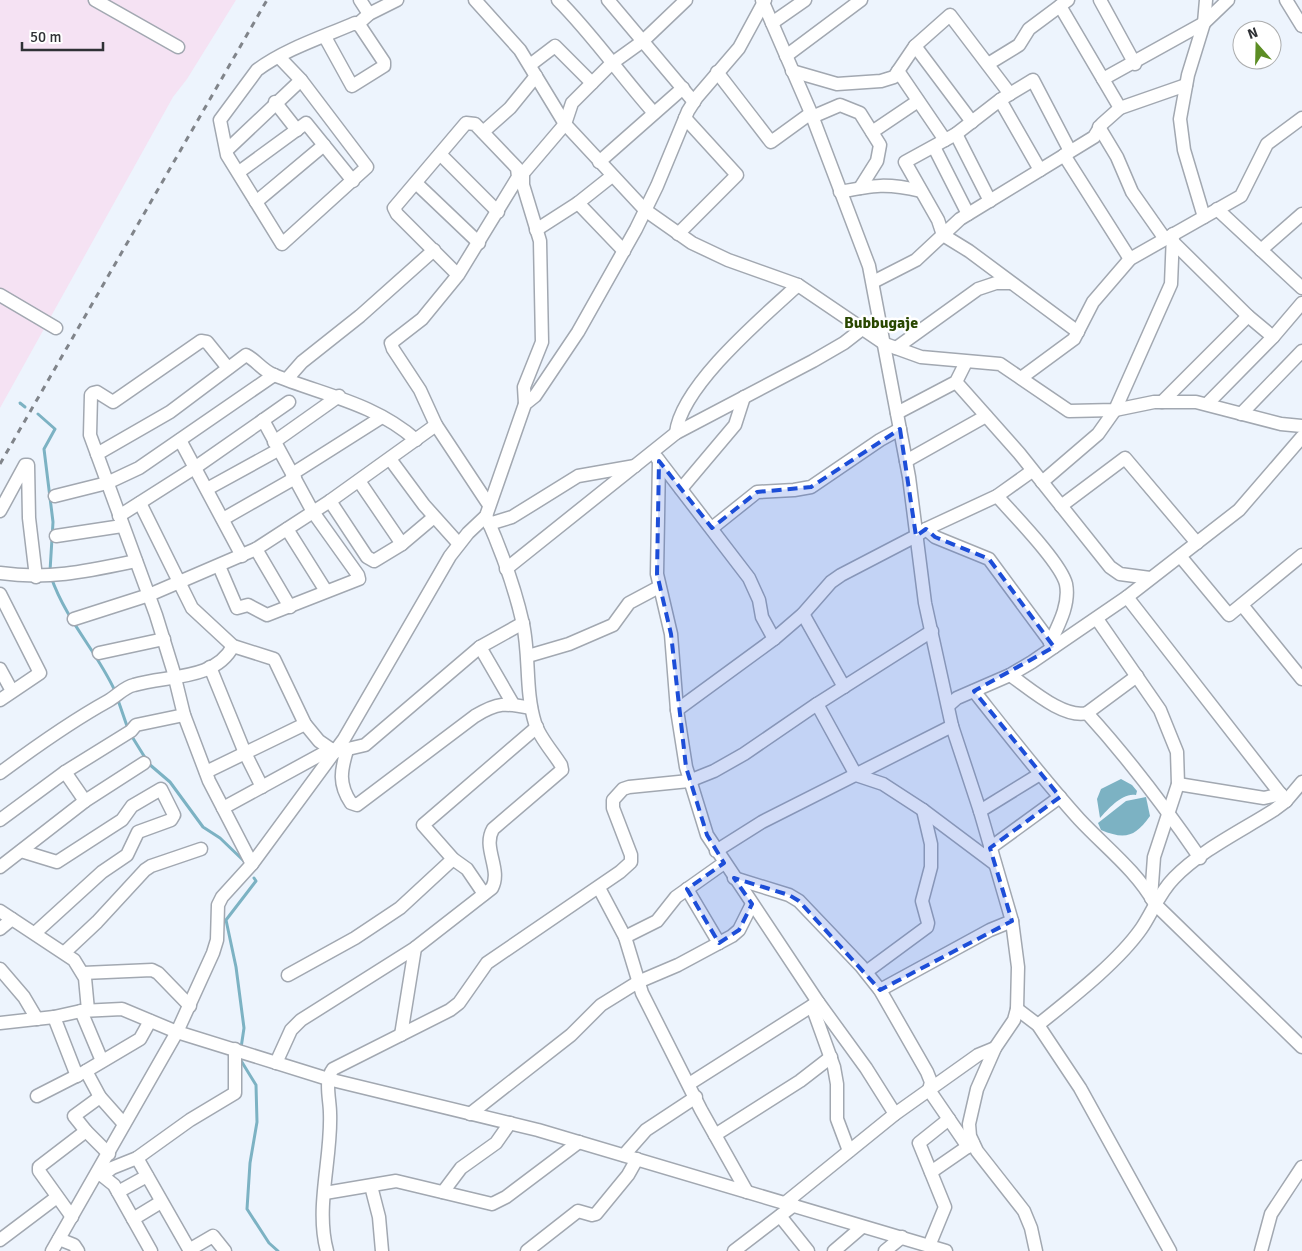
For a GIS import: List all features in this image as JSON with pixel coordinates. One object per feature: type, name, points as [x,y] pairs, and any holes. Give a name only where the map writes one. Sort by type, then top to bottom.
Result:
[{"type":"street","points":[[95,0],[178,47]]},
{"type":"street","points":[[360,0],[369,14]]},
{"type":"street","points":[[279,57],[301,80],[366,166],[366,170],[282,244],[226,150],[220,120],[258,70],[279,57],[355,23],[358,24],[369,14],[398,0]]},
{"type":"street","points":[[475,0],[520,50],[565,124],[645,210],[678,234],[728,260],[798,285],[862,329],[891,346],[921,357],[1000,364],[1069,411],[1115,410],[1162,402],[1196,402],[1282,424],[1302,426]]},
{"type":"street","points":[[558,0],[585,28],[611,64],[654,113]]},
{"type":"street","points":[[276,1063],[295,1025],[414,948],[492,888],[495,882],[488,841],[493,828],[562,770],[561,765],[537,728],[531,708],[528,656],[523,623],[488,515],[436,424],[420,390],[391,343],[422,320],[458,275],[521,173],[565,124],[572,103],[611,64],[643,41],[686,0]]},
{"type":"street","points":[[772,23],[805,0]]},
{"type":"street","points":[[1100,0],[1135,64]]},
{"type":"street","points":[[1204,217],[1184,150],[1180,119],[1186,85],[1204,23],[1206,0]]},
{"type":"street","points":[[1103,80],[1135,64],[1204,23],[1228,0]]},
{"type":"street","points":[[1286,0],[1302,26]]},
{"type":"street","points":[[610,1],[694,102]]},
{"type":"street","points":[[763,1],[865,249],[891,346],[897,413],[921,533],[925,603],[952,726],[980,811],[1012,921],[1018,966],[1017,1009],[1014,1020],[995,1048],[977,1089],[969,1124],[971,1145]]},
{"type":"street","points":[[525,404],[535,396],[578,332],[645,210],[685,118],[694,102],[717,72],[739,48],[763,1]]},
{"type":"street","points":[[786,56],[855,2]]},
{"type":"street","points":[[988,64],[1019,45],[1029,29],[1064,3],[1103,80],[1120,108]]},
{"type":"street","points":[[792,72],[837,84],[880,81],[894,77],[915,46],[950,15],[988,64],[1040,170]]},
{"type":"street","points":[[325,37],[354,87],[382,68],[384,62],[358,24]]},
{"type":"street","points":[[483,132],[515,102],[533,70],[555,46],[592,83]]},
{"type":"street","points":[[915,46],[972,122]]},
{"type":"street","points":[[898,71],[990,201]]},
{"type":"street","points":[[717,72],[771,142],[811,115],[836,106],[844,105],[860,114],[880,145],[877,161],[860,188]]},
{"type":"street","points":[[226,150],[275,102],[301,80]]},
{"type":"street","points":[[1078,332],[969,251],[943,236],[938,220],[920,191],[905,161],[945,140],[1005,97],[1035,80],[1067,153],[1130,259]]},
{"type":"street","points":[[873,282],[916,260],[968,214],[1094,137],[1099,127],[1120,108],[1186,85]]},
{"type":"street","points":[[600,162],[683,88]]},
{"type":"street","points":[[872,132],[918,101]]},
{"type":"street","points":[[275,102],[297,130]]},
{"type":"street","points":[[678,234],[737,175],[685,118]]},
{"type":"street","points":[[1021,378],[1074,338],[1093,302],[1130,259],[1171,238],[1241,196],[1267,144],[1302,118]]},
{"type":"street","points":[[52,1251],[101,1174],[124,1124],[190,1006],[213,953],[217,940],[218,905],[228,888],[252,864],[338,750],[450,556],[459,544],[488,515],[525,404],[524,387],[542,342],[540,241],[521,173],[472,122],[466,123],[394,208],[397,214],[458,275]]},
{"type":"street","points":[[239,172],[305,124],[308,124],[353,181]]},
{"type":"street","points":[[1099,127],[1117,157],[1132,192],[1171,238],[1248,316],[1273,337]]},
{"type":"street","points":[[945,140],[968,214]]},
{"type":"street","points":[[256,202],[324,145]]},
{"type":"street","points":[[440,154],[498,212]]},
{"type":"street","points":[[536,230],[578,203],[612,176]]},
{"type":"street","points":[[416,183],[479,243]]},
{"type":"street","points":[[840,192],[884,184],[920,191]]},
{"type":"street","points":[[578,203],[624,251]]},
{"type":"street","points":[[1217,209],[1302,288]]},
{"type":"street","points":[[1261,250],[1302,214]]},
{"type":"street","points":[[1042,482],[1098,434],[1115,410],[1171,284],[1171,238]]},
{"type":"street","points":[[55,496],[107,483],[139,468],[281,377],[360,316],[434,250]]},
{"type":"street","points":[[891,346],[978,289],[996,283],[1010,283]]},
{"type":"street","points":[[676,433],[680,413],[725,353],[798,285]]},
{"type":"street","points":[[0,295],[56,328]]},
{"type":"street","points":[[1207,404],[1273,337],[1302,303]]},
{"type":"street","points":[[1162,402],[1248,316]]},
{"type":"street","points":[[488,515],[512,517],[578,476],[637,465],[657,457],[676,433],[836,348],[862,329]]},
{"type":"street","points":[[228,368],[204,341],[113,402],[97,392],[91,395],[88,430],[164,638],[184,715],[206,772],[252,864]]},
{"type":"street","points":[[1241,414],[1302,351]]},
{"type":"street","points":[[97,454],[170,412],[246,355],[281,377],[339,396],[382,417],[404,430],[416,440]]},
{"type":"street","points":[[897,413],[956,382],[966,362]]},
{"type":"street","points":[[956,382],[1042,482],[1110,567],[1120,574],[1150,578]]},
{"type":"street","points":[[207,489],[276,446],[339,396]]},
{"type":"street","points":[[681,488],[735,425],[744,397]]},
{"type":"street","points":[[56,536],[120,521],[140,502],[196,467],[290,402]]},
{"type":"street","points":[[906,461],[986,416]]},
{"type":"street","points":[[223,519],[293,476],[382,417]]},
{"type":"street","points":[[219,566],[238,608],[248,605],[267,615],[326,591],[357,581],[358,575],[313,512],[263,420]]},
{"type":"street","points":[[74,619],[149,595],[256,549],[359,481],[436,424]]},
{"type":"street","points":[[712,528],[756,492],[811,487],[880,440],[900,429]]},
{"type":"street","points":[[180,440],[242,556]]},
{"type":"street","points":[[948,706],[957,698],[1010,674],[1127,597],[1239,510],[1300,444]]},
{"type":"street","points":[[657,457],[749,578],[758,600],[762,617],[774,639]]},
{"type":"street","points":[[657,457],[657,574],[671,634],[677,710],[689,781],[707,835],[815,1004],[866,1068],[895,1114]]},
{"type":"street","points":[[1061,506],[1125,458],[1197,543]]},
{"type":"street","points":[[390,459],[434,517],[459,544]]},
{"type":"street","points":[[0,511],[25,465],[28,464],[30,518],[36,577]]},
{"type":"street","points":[[506,569],[637,465]]},
{"type":"street","points":[[677,710],[774,639],[803,614],[832,582],[842,575],[921,533],[997,496],[1032,471]]},
{"type":"street","points":[[359,481],[402,544]]},
{"type":"street","points":[[997,496],[1062,573],[1066,598],[1062,618],[1052,645]]},
{"type":"street","points":[[330,501],[371,560],[374,561],[402,544],[434,517]]},
{"type":"street","points":[[140,502],[192,608],[233,646],[274,659],[305,724],[319,741],[338,750]]},
{"type":"street","points":[[287,529],[326,591]]},
{"type":"street","points":[[921,533],[990,559],[1052,645]]},
{"type":"street","points":[[256,549],[290,607]]},
{"type":"street","points":[[1180,556],[1228,615],[1302,554]]},
{"type":"street","points":[[0,573],[36,577],[65,576],[136,561]]},
{"type":"street","points":[[528,656],[569,644],[613,625],[629,603],[659,587]]},
{"type":"street","points":[[0,594],[40,674],[0,700]]},
{"type":"street","points":[[1127,597],[1284,797]]},
{"type":"street","points":[[1242,605],[1302,679]]},
{"type":"street","points":[[803,614],[844,686]]},
{"type":"street","points":[[1097,618],[1160,710],[1177,752],[1178,784],[1154,857],[1153,901]]},
{"type":"street","points":[[223,808],[338,750],[365,745],[480,647],[523,623]]},
{"type":"street","points":[[327,1251],[324,1237],[325,1193],[331,1134],[328,1080],[333,1069],[450,1010],[459,1003],[487,963],[599,888],[631,862],[631,855],[613,808],[613,800],[623,789],[689,781],[714,771],[744,754],[844,686],[932,631]]},
{"type":"street","points":[[99,653],[164,638]]},
{"type":"street","points":[[0,774],[66,725],[128,687],[190,675],[210,667],[228,656],[233,646]]},
{"type":"street","points":[[480,647],[513,704]]},
{"type":"street","points":[[210,667],[245,753],[262,787]]},
{"type":"street","points":[[0,669],[12,691]]},
{"type":"street","points":[[1010,674],[1057,706],[1075,713],[1086,713],[1137,676]]},
{"type":"street","points":[[974,691],[1040,774],[1138,878],[1153,901],[1302,1047]]},
{"type":"street","points":[[338,750],[341,784],[351,803],[357,805],[475,716],[502,703],[531,708]]},
{"type":"street","points":[[817,704],[856,775],[883,784],[923,810],[995,864]]},
{"type":"street","points":[[1086,713],[1114,743],[1169,812],[1200,858]]},
{"type":"street","points":[[0,820],[66,772],[131,731],[136,725],[184,715]]},
{"type":"street","points":[[206,772],[305,724]]},
{"type":"street","points":[[716,851],[762,822],[952,726]]},
{"type":"street","points":[[484,894],[467,869],[453,859],[424,827],[424,823],[537,728]]},
{"type":"street","points":[[0,868],[85,801],[144,763]]},
{"type":"street","points":[[66,772],[85,801]]},
{"type":"street","points":[[980,811],[1040,774]]},
{"type":"street","points":[[1038,1026],[1077,994],[1127,945],[1141,929],[1153,901],[1172,880],[1302,782]]},
{"type":"street","points":[[1178,784],[1264,798],[1284,797]]},
{"type":"street","points":[[21,852],[56,862],[122,820],[132,806],[161,789],[174,814],[171,820],[138,832],[126,855],[102,872],[35,933]]},
{"type":"street","points":[[990,848],[1060,797]]},
{"type":"street","points":[[866,972],[927,927],[928,923],[922,901],[932,867],[931,844],[923,810]]},
{"type":"street","points":[[64,952],[123,896],[140,874],[151,866],[201,849]]},
{"type":"street","points":[[288,976],[356,938],[400,908],[453,859]]},
{"type":"street","points":[[625,937],[657,921],[676,897],[724,863]]},
{"type":"street","points":[[734,878],[789,895],[799,901],[866,972],[880,990],[926,1072],[931,1082],[929,1090],[949,1119],[1024,1211],[1031,1228],[1036,1251]]},
{"type":"street","points":[[599,888],[625,937],[638,982],[715,1135],[747,1192]]},
{"type":"street","points":[[687,890],[719,943]]},
{"type":"street","points":[[470,1114],[581,1027],[594,1010],[638,982],[678,965],[739,930],[752,904]]},
{"type":"street","points":[[0,911],[64,952],[74,960],[83,973],[85,1011],[102,1061]]},
{"type":"street","points":[[0,929],[12,919]]},
{"type":"street","points":[[880,990],[990,930],[1012,921]]},
{"type":"street","points":[[401,1035],[414,948]]},
{"type":"street","points":[[0,969],[24,997],[36,1019]]},
{"type":"street","points":[[83,973],[152,970],[158,973],[190,1006]]},
{"type":"street","points":[[815,1004],[838,1084],[837,1119],[849,1151]]},
{"type":"street","points":[[689,1084],[815,1004]]},
{"type":"street","points":[[0,1023],[54,1017],[85,1011],[122,1008],[177,1032],[328,1080],[510,1123],[579,1142],[862,1227],[902,1237],[936,1249],[945,1207],[919,1143],[949,1119]]},
{"type":"street","points":[[1017,1009],[1038,1026],[1080,1088],[1170,1251]]},
{"type":"street","points":[[54,1017],[81,1074],[124,1124]]},
{"type":"street","points":[[37,1096],[81,1074],[140,1039],[150,1021]]},
{"type":"street","points":[[734,1251],[780,1216],[790,1204],[849,1151],[895,1114],[978,1054],[995,1048]]},
{"type":"street","points":[[101,1174],[137,1158],[190,1120],[235,1093],[234,1049]]},
{"type":"street","points":[[715,1135],[800,1081],[831,1057]]},
{"type":"street","points":[[100,1097],[75,1114],[86,1131],[109,1154]]},
{"type":"street","points":[[624,1155],[646,1130],[696,1097]]},
{"type":"street","points":[[443,1192],[460,1168],[496,1143],[510,1123]]},
{"type":"street","points":[[72,1217],[39,1171],[39,1168],[86,1131]]},
{"type":"street","points":[[325,1193],[396,1181],[492,1204],[500,1201],[579,1142]]},
{"type":"street","points":[[931,1172],[971,1145]]},
{"type":"street","points":[[137,1158],[189,1250],[213,1236],[225,1251]]},
{"type":"street","points":[[527,1251],[578,1211],[592,1215],[596,1214],[628,1175],[637,1159]]},
{"type":"street","points":[[1261,1251],[1271,1214],[1302,1167]]},
{"type":"street","points":[[101,1174],[112,1183],[118,1192],[151,1251]]},
{"type":"street","points":[[118,1192],[147,1176]]},
{"type":"street","points":[[371,1186],[379,1218],[382,1251]]},
{"type":"street","points":[[0,1240],[57,1197]]},
{"type":"street","points":[[134,1219],[161,1202]]},
{"type":"street","points":[[780,1216],[808,1251]]},
{"type":"street","points":[[834,1251],[862,1227]]},
{"type":"street","points":[[885,1251],[902,1237]]},
{"type":"street","points":[[59,1239],[74,1245],[78,1251]]},
{"type":"street","points":[[0,1248],[3,1251]]},
{"type":"highlighted area","points":[[900,429],[916,536],[926,529],[935,537],[989,559],[1054,647],[974,691],[1060,797],[990,848],[1012,921],[880,990],[799,901],[789,895],[734,878],[752,904],[739,930],[719,943],[687,889],[724,863],[707,835],[686,767],[671,634],[657,574],[659,461],[712,528],[757,492],[811,487]]},
{"type":"shaded area","points":[[0,0],[236,0],[187,79],[173,97],[0,408]]},
{"type":"water","points":[[1121,779],[1132,785],[1137,791],[1136,795],[1126,796],[1121,799],[1111,806],[1100,818],[1097,799],[1101,789]]},
{"type":"water","points":[[1146,797],[1150,816],[1134,832],[1123,836],[1101,830],[1098,823],[1126,801]]},
{"type":"waterway","points":[[20,403],[25,407]]},
{"type":"waterway","points":[[38,414],[55,429],[44,449],[53,522],[50,571]]},
{"type":"waterway","points":[[51,577],[65,608],[115,691]]},
{"type":"waterway","points":[[118,700],[128,729]]},
{"type":"waterway","points":[[131,735],[149,764],[170,782],[203,827],[220,838],[245,862]]},
{"type":"waterway","points":[[241,1048],[244,1028],[236,967],[226,920],[256,881],[254,878]]},
{"type":"waterway","points":[[240,1059],[256,1085],[257,1122],[250,1163],[247,1209],[269,1243],[278,1251]]},
{"type":"railway","points":[[0,464],[267,0]]},
{"type":"district","name":"Bubbugaje","points":[[881,323]]}]
